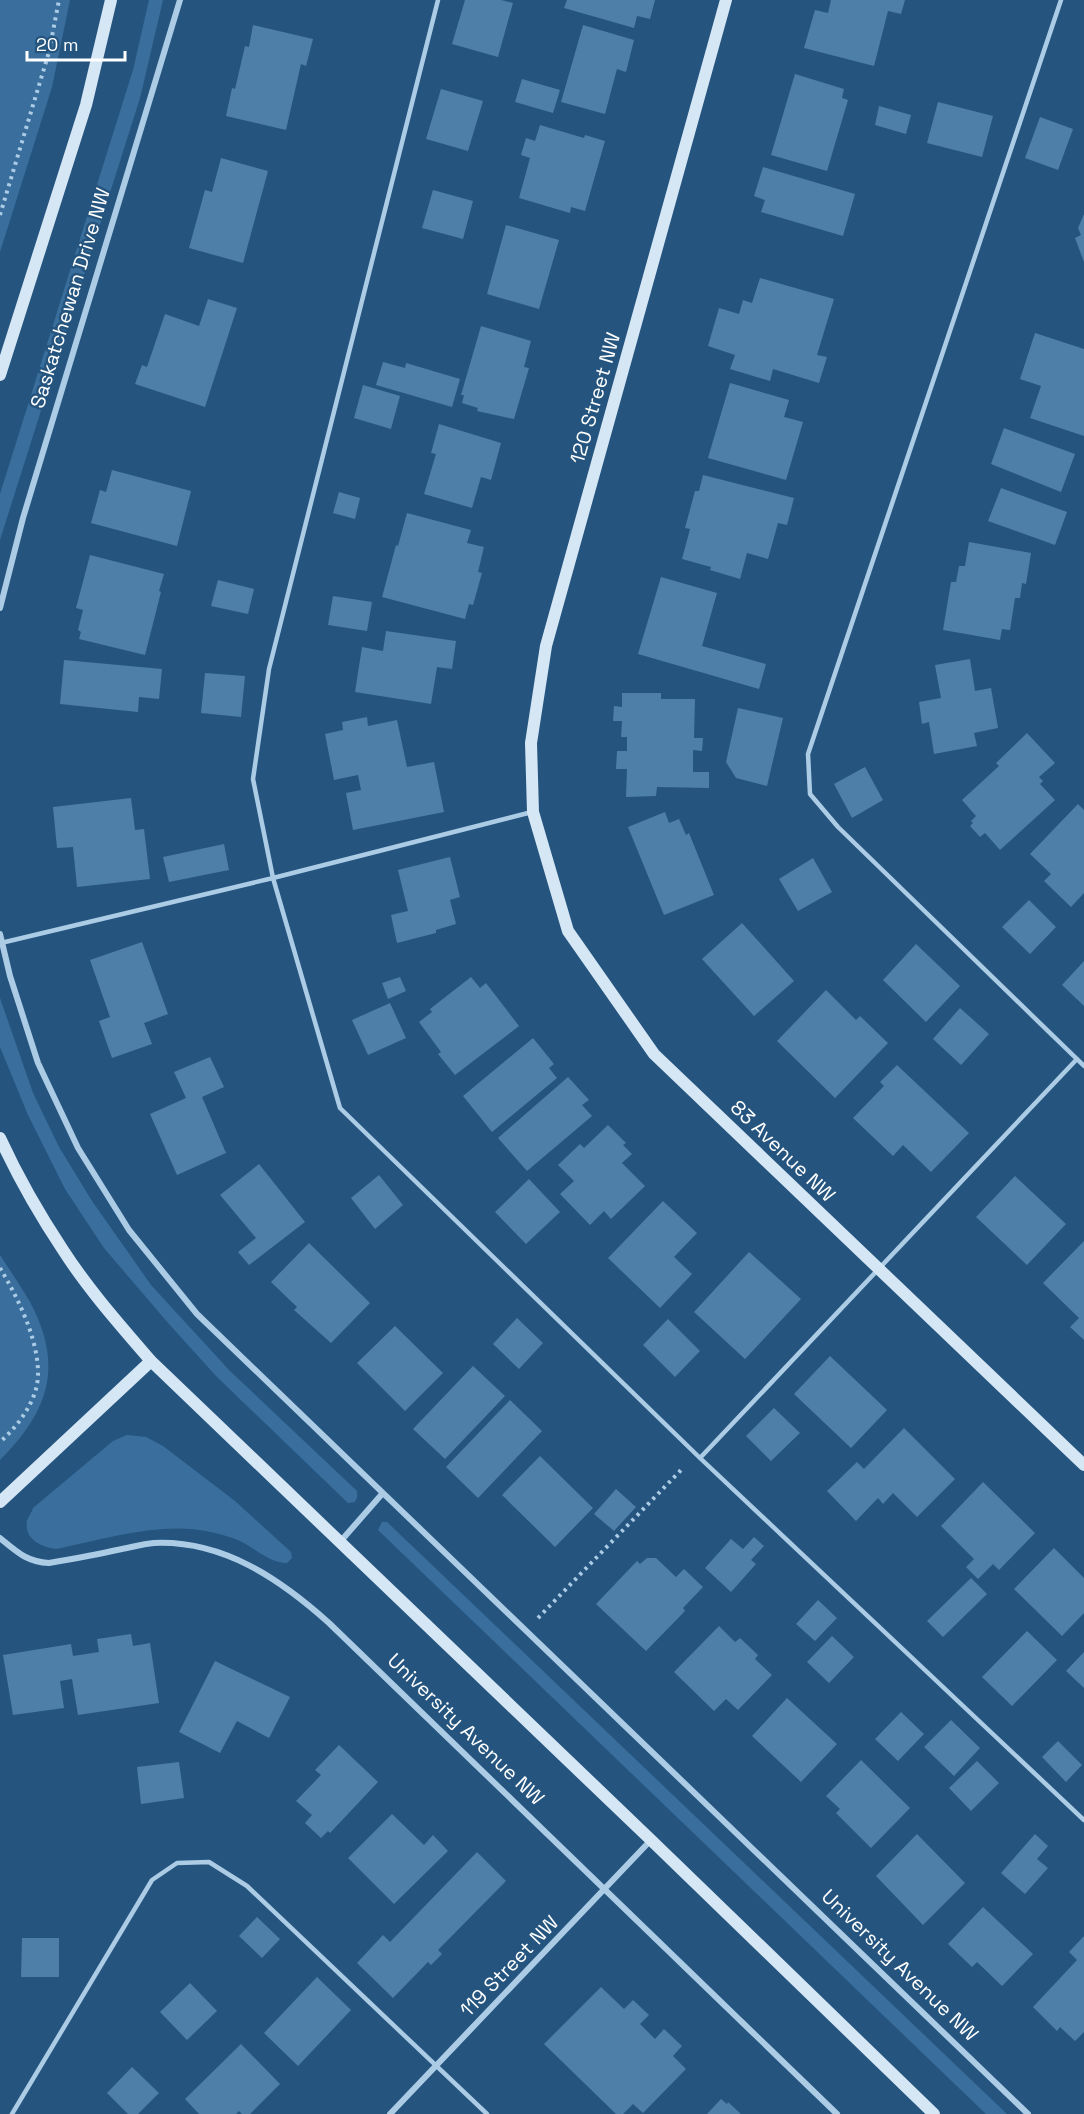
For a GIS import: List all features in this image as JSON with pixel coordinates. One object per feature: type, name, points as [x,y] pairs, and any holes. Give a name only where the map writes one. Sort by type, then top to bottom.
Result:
[{"type":"street","points":[[0,375],[86,105],[111,0]]},
{"type":"street","name":"Saskatchewan Drive NW","points":[[0,608],[23,518],[180,0]]},
{"type":"street","name":"120 Street NW","points":[[533,812],[531,743],[546,646],[726,0]]},
{"type":"street","name":"83 Avenue NW","points":[[533,812],[568,932],[654,1054],[1084,1465]]},
{"type":"street","points":[[0,934],[2,943]]},
{"type":"street","name":"University Avenue NW","points":[[2,943],[38,1063],[78,1148],[129,1230],[197,1314],[1028,2114]]},
{"type":"street","points":[[0,1138],[21,1182],[64,1251],[112,1316],[151,1361],[934,2114]]},
{"type":"street","points":[[0,1502],[151,1361]]},
{"type":"street","points":[[339,1542],[382,1494]]},
{"type":"street","name":"University Avenue NW","points":[[0,1538],[24,1557],[36,1563],[50,1563],[152,1543],[194,1545],[216,1551],[264,1572],[304,1601],[329,1623],[837,2114]]},
{"type":"street","name":"119 Street NW","points":[[390,2114],[651,1840]]},
{"type":"lane","points":[[438,0],[269,669],[253,779],[273,878],[339,1108],[698,1456],[1084,1820]]},
{"type":"lane","points":[[1061,0],[808,754],[810,794],[838,827],[1084,1066]]},
{"type":"lane","points":[[2,943],[273,878],[533,812]]},
{"type":"lane","points":[[698,1456],[1077,1059]]},
{"type":"lane","points":[[12,2114],[152,1880],[177,1863],[209,1862],[247,1886],[487,2114]]},
{"type":"path","points":[[0,215],[49,52],[59,0]]},
{"type":"path","points":[[0,1268],[12,1287],[27,1322],[38,1377],[30,1404],[12,1432],[0,1442]]},
{"type":"path","points":[[525,1631],[698,1456]]},
{"type":"shaded area","points":[[0,0],[70,0],[52,87],[0,252]]},
{"type":"shaded area","points":[[149,0],[163,0],[140,98],[0,540],[0,494],[133,70]]},
{"type":"shaded area","points":[[0,998],[33,1093],[59,1147],[92,1201],[151,1285],[229,1370],[357,1491],[355,1502],[348,1503],[217,1377],[104,1248],[65,1189],[28,1115],[0,1047]]},
{"type":"shaded area","points":[[0,1255],[30,1302],[40,1325],[47,1347],[48,1367],[46,1387],[40,1405],[17,1442],[0,1460]]},
{"type":"shaded area","points":[[127,1435],[146,1437],[163,1446],[235,1501],[291,1552],[292,1558],[287,1563],[280,1562],[268,1558],[235,1539],[196,1530],[136,1532],[56,1549],[31,1538],[27,1521],[33,1508],[113,1441]]},
{"type":"shaded area","points":[[382,1522],[387,1522],[1007,2114],[986,2114],[378,1530]]},
{"type":"building","points":[[465,0],[501,0],[513,3],[498,57],[452,44]]},
{"type":"building","points":[[567,0],[655,0],[650,19],[637,16],[634,28],[564,8]]},
{"type":"building","points":[[831,0],[905,0],[901,14],[888,11],[874,66],[804,48],[815,10],[828,13]]},
{"type":"building","points":[[253,25],[313,39],[306,66],[301,64],[286,130],[226,116],[245,46],[249,47]]},
{"type":"building","points":[[583,25],[634,40],[626,72],[617,69],[605,114],[561,102]]},
{"type":"building","points":[[795,74],[844,89],[842,98],[848,100],[827,171],[771,155]]},
{"type":"building","points":[[522,79],[560,90],[553,113],[515,102]]},
{"type":"building","points":[[441,89],[483,101],[468,151],[426,139]]},
{"type":"building","points":[[938,102],[993,116],[982,157],[927,143]]},
{"type":"building","points":[[879,106],[911,115],[906,134],[875,125]]},
{"type":"building","points":[[1040,117],[1073,129],[1058,170],[1025,158]]},
{"type":"building","points":[[540,125],[584,138],[585,135],[605,141],[585,211],[571,207],[570,213],[519,198],[530,158],[521,155],[526,138],[535,141]]},
{"type":"building","points":[[221,158],[268,171],[243,263],[189,248],[205,190],[212,192]]},
{"type":"building","points":[[763,167],[855,194],[843,236],[761,212],[765,200],[754,196]]},
{"type":"building","points":[[433,190],[473,201],[463,239],[422,228]]},
{"type":"building","points":[[1084,214],[1084,262],[1075,238],[1081,235],[1078,228]]},
{"type":"building","points":[[506,225],[559,240],[539,309],[487,294]]},
{"type":"building","points":[[760,278],[834,299],[817,355],[827,357],[819,383],[773,369],[770,381],[730,369],[735,355],[708,346],[719,308],[739,314],[743,300],[752,303]]},
{"type":"building","points":[[208,299],[237,308],[205,407],[135,384],[142,365],[147,367],[165,314],[199,326]]},
{"type":"building","points":[[481,326],[531,341],[524,367],[529,368],[514,419],[477,411],[478,408],[462,403],[464,395],[461,395]]},
{"type":"building","points":[[1035,333],[1084,349],[1084,436],[1030,418],[1041,386],[1020,379]]},
{"type":"building","points":[[383,362],[405,368],[406,363],[460,379],[452,407],[376,385]]},
{"type":"building","points":[[730,383],[789,400],[784,417],[803,422],[786,480],[708,458]]},
{"type":"building","points":[[363,385],[400,396],[391,429],[354,418]]},
{"type":"building","points":[[439,424],[501,443],[491,480],[481,477],[472,508],[424,494],[436,454],[431,453]]},
{"type":"building","points":[[1004,428],[1075,454],[1061,492],[991,464]]},
{"type":"building","points":[[112,470],[191,491],[177,546],[91,523],[100,490],[106,492]]},
{"type":"building","points":[[703,475],[794,498],[787,525],[778,523],[768,559],[747,553],[740,579],[710,570],[711,567],[682,559],[690,529],[685,528],[695,491],[699,491]]},
{"type":"building","points":[[1001,488],[1067,512],[1055,545],[988,521]]},
{"type":"building","points":[[339,492],[360,498],[355,519],[333,513]]},
{"type":"building","points":[[407,513],[471,530],[467,543],[484,547],[478,572],[482,573],[473,605],[469,604],[465,619],[382,597]]},
{"type":"building","points":[[969,542],[1031,553],[1026,584],[1022,583],[1020,598],[1015,598],[1010,630],[1002,629],[1000,640],[943,630],[951,582],[956,582],[959,566],[965,566]]},
{"type":"building","points":[[90,555],[164,574],[145,655],[79,639],[81,632],[78,630],[83,610],[76,608]]},
{"type":"building","points":[[661,577],[717,593],[702,646],[766,664],[759,689],[638,654]]},
{"type":"building","points":[[218,580],[254,589],[248,614],[211,606]]},
{"type":"building","points":[[333,596],[372,602],[367,631],[328,625]]},
{"type":"building","points":[[386,631],[456,641],[452,669],[437,667],[431,704],[355,692],[362,647],[383,651]]},
{"type":"building","points":[[970,659],[975,691],[991,688],[998,728],[974,733],[977,746],[934,754],[929,722],[922,724],[919,702],[941,698],[935,665]]},
{"type":"building","points":[[64,660],[162,669],[159,699],[139,697],[138,712],[60,704]]},
{"type":"building","points":[[205,673],[245,676],[241,717],[201,713]]},
{"type":"building","points":[[622,693],[661,693],[661,699],[695,699],[694,738],[703,738],[702,751],[693,750],[693,772],[709,772],[709,788],[657,787],[656,796],[626,797],[627,769],[616,769],[617,751],[627,751],[627,737],[621,737],[622,721],[613,721],[614,706],[622,707]]},
{"type":"building","points":[[738,708],[783,718],[767,786],[736,778],[726,762]]},
{"type":"building","points":[[367,717],[368,726],[397,720],[407,767],[434,762],[444,812],[353,830],[346,793],[361,790],[358,775],[334,780],[325,734],[343,730],[342,722]]},
{"type":"building","points":[[1027,733],[1055,763],[1039,777],[1043,781],[1040,784],[1055,800],[1000,850],[985,833],[980,837],[970,826],[976,816],[962,800],[999,766],[996,763]]},
{"type":"building","points":[[865,767],[883,800],[852,818],[834,784]]},
{"type":"building","points":[[131,798],[135,830],[144,829],[150,879],[77,887],[73,847],[57,848],[53,807]]},
{"type":"building","points":[[1078,804],[1084,810],[1084,893],[1071,907],[1044,881],[1051,874],[1030,854]]},
{"type":"building","points":[[665,812],[669,823],[679,819],[686,835],[689,833],[714,895],[664,915],[628,827]]},
{"type":"building","points":[[224,844],[229,870],[169,882],[163,857]]},
{"type":"building","points":[[450,857],[460,897],[450,900],[456,924],[436,930],[436,933],[397,943],[391,915],[408,911],[398,870]]},
{"type":"building","points":[[813,858],[832,892],[798,911],[779,879]]},
{"type":"building","points":[[1029,900],[1056,927],[1030,954],[1002,927]]},
{"type":"building","points":[[742,923],[794,981],[754,1016],[702,959]]},
{"type":"building","points":[[142,942],[168,1014],[144,1023],[152,1044],[112,1058],[99,1021],[110,1017],[90,960]]},
{"type":"building","points":[[916,944],[960,986],[926,1022],[883,980]]},
{"type":"building","points":[[1084,961],[1084,1006],[1062,985]]},
{"type":"building","points":[[400,977],[406,991],[388,999],[382,983]]},
{"type":"building","points":[[471,977],[480,988],[486,983],[519,1026],[455,1075],[438,1054],[441,1052],[419,1022],[432,1012],[430,1009]]},
{"type":"building","points":[[826,990],[856,1020],[860,1016],[888,1043],[835,1098],[777,1041]]},
{"type":"building","points":[[390,1003],[406,1038],[368,1055],[352,1020]]},
{"type":"building","points":[[960,1008],[989,1034],[961,1065],[933,1039]]},
{"type":"building","points":[[533,1038],[554,1064],[549,1068],[557,1078],[492,1132],[463,1096]]},
{"type":"building","points":[[210,1057],[224,1087],[202,1097],[226,1153],[177,1175],[150,1114],[186,1098],[174,1072]]},
{"type":"building","points":[[897,1065],[969,1133],[931,1172],[903,1145],[893,1156],[853,1118],[884,1086],[880,1082]]},
{"type":"building","points":[[568,1077],[589,1100],[582,1105],[592,1116],[527,1171],[498,1138]]},
{"type":"building","points":[[608,1125],[626,1143],[623,1145],[632,1154],[622,1163],[645,1186],[611,1219],[604,1211],[590,1225],[560,1194],[574,1181],[558,1165],[580,1144],[584,1148]]},
{"type":"building","points":[[259,1164],[305,1222],[249,1265],[238,1252],[256,1238],[220,1195]]},
{"type":"building","points":[[379,1175],[403,1205],[375,1229],[351,1198]]},
{"type":"building","points":[[1015,1176],[1066,1224],[1027,1265],[976,1217]]},
{"type":"building","points":[[529,1179],[560,1212],[526,1244],[495,1212]]},
{"type":"building","points":[[663,1201],[697,1233],[674,1257],[692,1274],[660,1308],[608,1258]]},
{"type":"building","points":[[1084,1241],[1084,1340],[1070,1327],[1079,1318],[1043,1283]]},
{"type":"building","points":[[309,1243],[370,1303],[331,1343],[294,1310],[297,1307],[271,1282]]},
{"type":"building","points":[[749,1252],[801,1299],[745,1359],[694,1312]]},
{"type":"building","points":[[517,1318],[543,1343],[519,1369],[493,1344]]},
{"type":"building","points":[[668,1319],[700,1351],[675,1377],[643,1345]]},
{"type":"building","points":[[395,1326],[443,1373],[405,1411],[357,1363]]},
{"type":"building","points":[[830,1356],[887,1410],[851,1448],[794,1394]]},
{"type":"building","points":[[473,1366],[505,1396],[445,1459],[413,1429]]},
{"type":"building","points":[[510,1400],[542,1431],[478,1498],[446,1467]]},
{"type":"building","points":[[774,1408],[800,1433],[771,1461],[746,1436]]},
{"type":"building","points":[[904,1428],[955,1479],[917,1517],[893,1493],[883,1504],[878,1498],[856,1521],[827,1491],[857,1462],[864,1469]]},
{"type":"building","points":[[540,1456],[593,1508],[555,1547],[502,1495]]},
{"type":"building","points":[[983,1482],[1035,1533],[999,1570],[993,1564],[978,1579],[966,1567],[974,1559],[941,1526]]},
{"type":"building","points":[[616,1489],[636,1507],[614,1531],[594,1514]]},
{"type":"building","points":[[754,1537],[764,1546],[751,1560],[756,1564],[731,1592],[705,1568],[731,1539],[743,1549]]},
{"type":"building","points":[[1054,1548],[1084,1578],[1084,1613],[1062,1636],[1014,1589]]},
{"type":"building","points":[[647,1558],[656,1558],[676,1577],[684,1569],[703,1587],[683,1608],[685,1611],[646,1651],[596,1604],[637,1561],[640,1564]]},
{"type":"building","points":[[971,1578],[987,1594],[943,1637],[927,1621]]},
{"type":"building","points":[[818,1600],[837,1618],[815,1641],[796,1624]]},
{"type":"building","points":[[719,1626],[735,1642],[740,1638],[758,1655],[755,1659],[772,1675],[738,1710],[726,1699],[714,1711],[674,1672]]},
{"type":"building","points":[[1027,1631],[1057,1660],[1012,1706],[982,1677]]},
{"type":"building","points":[[131,1634],[133,1646],[150,1643],[159,1703],[78,1715],[72,1679],[60,1681],[64,1708],[13,1715],[3,1655],[71,1644],[73,1656],[99,1652],[97,1639]]},
{"type":"building","points":[[832,1636],[854,1657],[829,1683],[807,1662]]},
{"type":"building","points":[[1084,1652],[1084,1688],[1066,1671]]},
{"type":"building","points":[[215,1661],[290,1697],[269,1738],[237,1721],[220,1753],[179,1732]]},
{"type":"building","points":[[787,1698],[837,1744],[801,1782],[752,1736]]},
{"type":"building","points":[[901,1712],[924,1734],[898,1761],[875,1739]]},
{"type":"building","points":[[951,1720],[980,1748],[954,1776],[924,1747]]},
{"type":"building","points":[[1058,1741],[1082,1765],[1066,1782],[1042,1757]]},
{"type":"building","points":[[339,1745],[378,1782],[330,1833],[328,1831],[321,1838],[305,1823],[312,1815],[296,1801],[321,1775],[315,1770]]},
{"type":"building","points":[[861,1760],[910,1808],[871,1848],[836,1813],[840,1809],[826,1796]]},
{"type":"building","points":[[977,1761],[999,1783],[971,1811],[949,1788]]},
{"type":"building","points":[[179,1762],[184,1798],[141,1804],[137,1767]]},
{"type":"building","points":[[392,1814],[424,1845],[433,1835],[448,1851],[394,1904],[348,1858]]},
{"type":"building","points":[[917,1834],[965,1883],[923,1925],[876,1876]]},
{"type":"building","points":[[1035,1834],[1048,1846],[1037,1859],[1048,1868],[1025,1894],[1001,1873]]},
{"type":"building","points":[[477,1852],[506,1881],[438,1950],[442,1954],[431,1965],[428,1962],[393,1998],[357,1963],[383,1935],[390,1942]]},
{"type":"building","points":[[983,1907],[1033,1954],[1002,1986],[977,1962],[972,1967],[948,1944]]},
{"type":"building","points":[[257,1917],[280,1939],[262,1958],[239,1936]]},
{"type":"building","points":[[1084,1936],[1084,2032],[1075,2041],[1060,2027],[1057,2031],[1033,2007],[1077,1960],[1069,1952]]},
{"type":"building","points":[[22,1938],[59,1938],[59,1977],[21,1977]]},
{"type":"building","points":[[317,1977],[351,2010],[298,2066],[264,2033]]},
{"type":"building","points":[[190,1983],[217,2011],[187,2040],[160,2012]]},
{"type":"building","points":[[601,1987],[624,2009],[633,2000],[649,2015],[640,2024],[655,2039],[664,2029],[682,2046],[673,2056],[686,2069],[643,2113],[633,2104],[623,2114],[616,2114],[544,2044]]},
{"type":"building","points":[[241,2044],[280,2084],[250,2114],[242,2114],[239,2111],[236,2114],[199,2114],[185,2099]]},
{"type":"building","points":[[132,2067],[159,2093],[138,2114],[128,2114],[107,2093]]},
{"type":"building","points":[[721,2099],[727,2104],[728,2102],[741,2114],[707,2114]]}]
